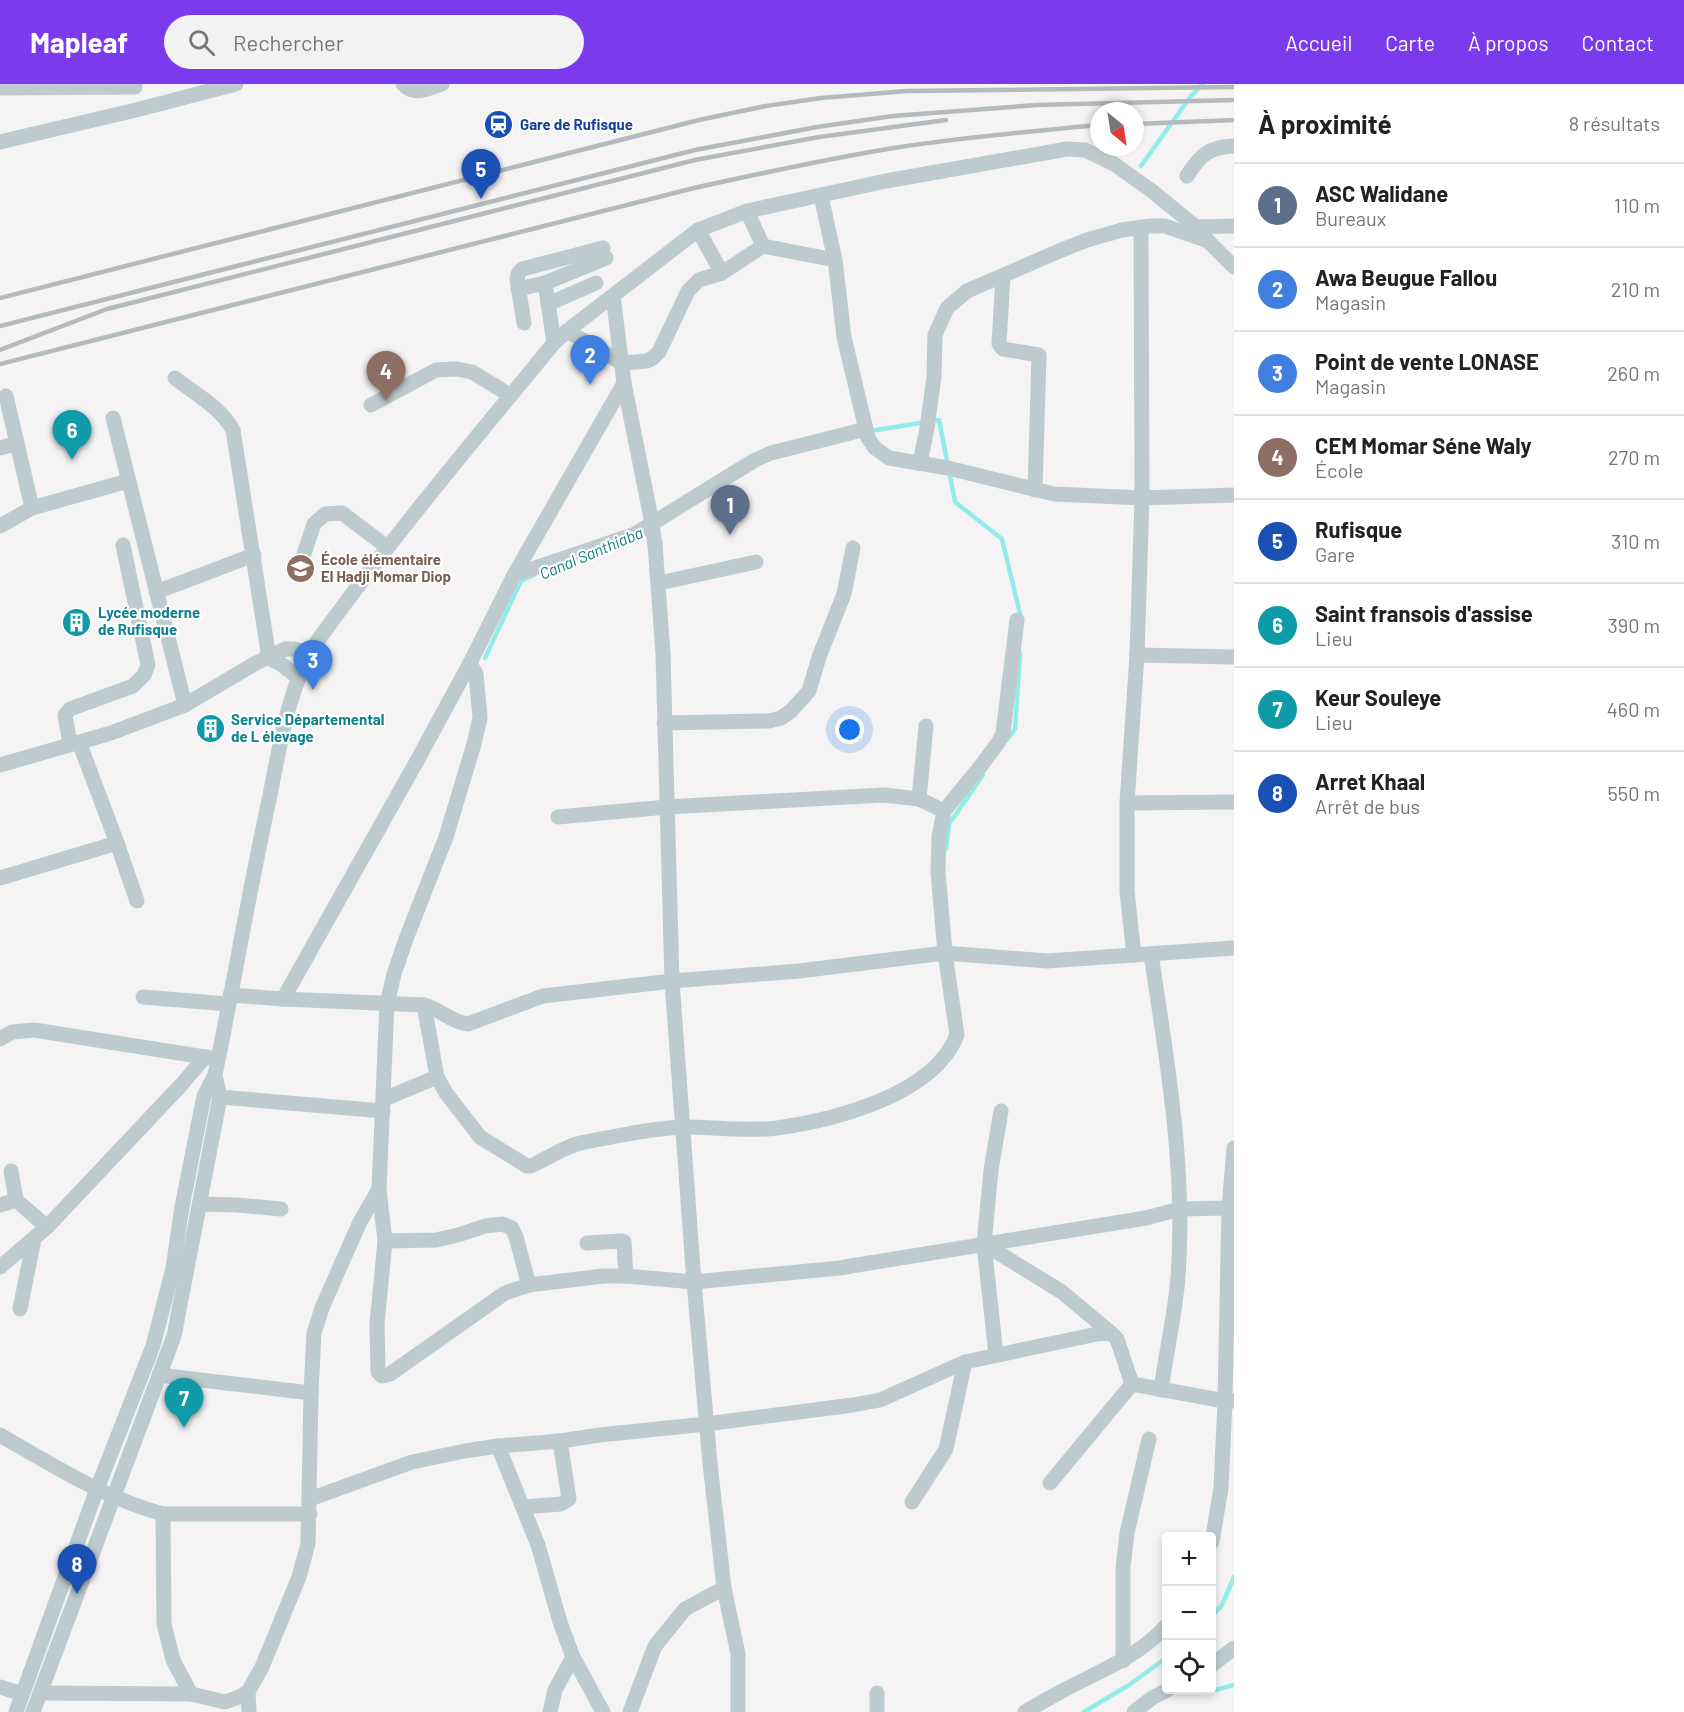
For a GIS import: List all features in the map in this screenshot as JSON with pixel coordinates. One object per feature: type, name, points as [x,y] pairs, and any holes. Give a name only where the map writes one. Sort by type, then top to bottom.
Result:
[{"type":"street","points":[[0,142],[236,84]]},
{"type":"street","points":[[403,84],[408,90],[417,92],[442,84]]},
{"type":"street","points":[[0,88],[134,86],[136,110]]},
{"type":"street","points":[[1187,176],[1197,160],[1212,149],[1234,146]]},
{"type":"street","points":[[33,1712],[178,1321],[220,1097],[212,1058],[229,1000],[247,901],[281,743],[299,678],[310,654],[387,547],[510,395],[567,331],[698,230],[747,211],[886,181],[1057,150],[1085,150],[1114,164],[1196,227],[1234,267]]},
{"type":"street","points":[[821,195],[835,260],[844,337],[868,438],[882,453],[889,458],[948,468],[1054,494],[1142,498],[1234,495]]},
{"type":"street","points":[[747,211],[763,246]]},
{"type":"street","points":[[920,463],[933,387],[935,335],[946,308],[967,291],[1087,240],[1122,230],[1165,226],[1208,241]]},
{"type":"street","points":[[1196,227],[1234,226]]},
{"type":"street","points":[[1134,955],[1127,892],[1127,803],[1137,655],[1142,498],[1141,227]]},
{"type":"street","points":[[698,230],[722,273]]},
{"type":"street","points":[[567,331],[622,363],[647,361],[658,352],[688,291],[695,282],[722,273],[763,246],[835,260]]},
{"type":"street","points":[[518,289],[550,281],[585,260],[605,253]]},
{"type":"street","points":[[524,323],[517,279],[522,269],[550,262],[585,260]]},
{"type":"street","points":[[550,262],[548,304],[554,343]]},
{"type":"street","points":[[1003,276],[999,344],[1003,349],[1040,355],[1035,490]]},
{"type":"street","points":[[548,304],[596,283]]},
{"type":"street","points":[[614,296],[624,382],[656,544],[663,654],[672,981],[706,1424],[724,1588],[738,1654],[738,1712]]},
{"type":"street","points":[[371,405],[435,370],[458,369],[472,372],[510,395]]},
{"type":"street","points":[[175,378],[216,409],[233,430],[269,658],[299,678]]},
{"type":"street","points":[[282,999],[397,798],[470,663],[514,575],[624,382]]},
{"type":"street","points":[[6,396],[32,508]]},
{"type":"street","points":[[113,418],[185,705]]},
{"type":"street","points":[[514,575],[635,534],[755,460],[771,453],[866,429]]},
{"type":"street","points":[[0,448],[17,443]]},
{"type":"street","points":[[0,526],[32,508],[128,481]]},
{"type":"street","points":[[304,554],[314,524],[325,514],[342,513],[387,547]]},
{"type":"street","points":[[123,545],[148,665],[144,675],[133,686],[70,709],[65,715],[74,743],[117,843],[137,901]]},
{"type":"street","points":[[664,723],[769,721],[781,718],[791,711],[809,691],[819,657],[844,594],[853,548]]},
{"type":"street","points":[[156,592],[254,555]]},
{"type":"street","points":[[659,583],[756,562]]},
{"type":"street","points":[[424,1005],[436,1077],[446,1094],[480,1137],[526,1166],[531,1166],[576,1144],[623,1135],[684,1127],[776,1128],[795,1124],[853,1110],[882,1100],[925,1077],[952,1048],[957,1035],[945,953],[938,872],[939,837],[944,811],[980,767],[1003,733],[1017,620]]},
{"type":"street","points":[[0,765],[111,733],[185,705],[256,663],[285,649],[310,654]]},
{"type":"street","points":[[1137,655],[1234,657]]},
{"type":"street","points":[[470,663],[476,674],[480,718],[474,744],[446,837],[400,957],[387,1004],[379,1189],[385,1241],[377,1324],[378,1372],[382,1376],[390,1374],[505,1293],[529,1285],[603,1276],[694,1282],[839,1268],[1146,1218],[1180,1209],[1229,1208]]},
{"type":"street","points":[[919,799],[926,726]]},
{"type":"street","points":[[558,817],[667,807],[884,795],[919,799],[944,811]]},
{"type":"street","points":[[1127,803],[1234,802]]},
{"type":"street","points":[[0,878],[117,843]]},
{"type":"street","points":[[143,997],[282,999],[424,1005],[460,1023],[468,1024],[543,996],[672,981],[799,971],[945,953],[1047,962],[1234,948]]},
{"type":"street","points":[[1151,954],[1173,1104],[1180,1209],[1178,1276],[1161,1390]]},
{"type":"street","points":[[0,1039],[12,1032],[34,1030],[212,1058]]},
{"type":"street","points":[[0,1267],[47,1227],[182,1084],[212,1058]]},
{"type":"street","points":[[16,1712],[97,1490],[143,1373],[161,1318],[204,1096],[215,1075]]},
{"type":"street","points":[[220,1097],[384,1105],[436,1077]]},
{"type":"street","points":[[996,1355],[984,1244],[991,1170],[1001,1111]]},
{"type":"street","points":[[1214,1532],[1221,1488],[1230,1401],[1229,1208],[1234,1148]]},
{"type":"street","points":[[11,1171],[16,1200],[47,1227]]},
{"type":"street","points":[[249,1712],[248,1692],[299,1577],[308,1544],[310,1393],[314,1333],[360,1222],[379,1189]]},
{"type":"street","points":[[0,1205],[16,1200]]},
{"type":"street","points":[[200,1204],[237,1204],[281,1209]]},
{"type":"street","points":[[385,1241],[436,1240],[485,1226],[502,1224],[512,1228],[516,1237],[529,1285]]},
{"type":"street","points":[[20,1309],[34,1239]]},
{"type":"street","points":[[586,1243],[624,1242],[626,1276]]},
{"type":"street","points":[[984,1244],[1062,1292],[1111,1333],[1117,1339],[1132,1384]]},
{"type":"street","points":[[0,1435],[97,1490],[143,1509],[163,1514],[310,1506],[412,1462],[498,1446],[560,1441],[853,1405],[880,1400],[964,1362],[1111,1333]]},
{"type":"street","points":[[912,1502],[946,1449],[964,1362]]},
{"type":"street","points":[[159,1375],[310,1393]]},
{"type":"street","points":[[1132,1384],[1230,1401]]},
{"type":"street","points":[[1050,1483],[1132,1384]]},
{"type":"street","points":[[1123,1661],[1123,1568],[1127,1533],[1149,1440]]},
{"type":"street","points":[[523,1507],[561,1504],[569,1499],[560,1441]]},
{"type":"street","points":[[498,1446],[538,1545],[560,1622],[573,1657],[603,1712]]},
{"type":"street","points":[[163,1514],[164,1624],[173,1660],[191,1694]]},
{"type":"street","points":[[630,1712],[655,1646],[685,1609],[724,1588]]},
{"type":"street","points":[[1025,1712],[1065,1689],[1123,1661],[1162,1631]]},
{"type":"street","points":[[1216,1662],[1234,1648]]},
{"type":"street","points":[[549,1712],[555,1690],[573,1657]]},
{"type":"street","points":[[0,1687],[22,1695]]},
{"type":"street","points":[[40,1693],[191,1694],[223,1707],[248,1692]]},
{"type":"street","points":[[1134,1712],[1162,1692]]},
{"type":"street","points":[[877,1693],[878,1712]]},
{"type":"waterway","points":[[1141,166],[1191,96],[1203,84]]},
{"type":"waterway","points":[[870,431],[939,420],[955,502],[1002,539],[1021,618]]},
{"type":"waterway","name":"Canal Santhiaba","points":[[485,658],[521,581],[534,575]]},
{"type":"waterway","points":[[1006,741],[1015,729],[1020,653]]},
{"type":"waterway","points":[[946,849],[949,824],[983,775]]},
{"type":"waterway","points":[[1216,1612],[1222,1605],[1234,1577]]},
{"type":"waterway","points":[[1084,1712],[1129,1685],[1162,1661]]},
{"type":"waterway","points":[[1216,1690],[1234,1685]]},
{"type":"railway","points":[[0,298],[699,120],[766,106],[821,98],[907,91],[1234,87]]},
{"type":"railway","points":[[0,326],[695,150],[817,127],[893,116],[1037,105],[1234,100]]},
{"type":"railway","points":[[0,350],[107,309],[695,160],[819,137],[946,120]]},
{"type":"railway","points":[[1144,124],[1234,120]]},
{"type":"railway","points":[[0,364],[720,182],[900,147],[1090,126]]},
{"type":"place","name":"Gare de Rufisque","points":[[499,125]]},
{"type":"place","name":"Rufisque","points":[[481,199]]},
{"type":"place","name":"Awa Beugue Fallou","points":[[590,385]]},
{"type":"place","name":"CEM Momar Séne Waly","points":[[386,401]]},
{"type":"place","name":"Saint fransois d'assise","points":[[72,460]]},
{"type":"place","name":"ASC Walidane","points":[[730,535]]},
{"type":"place","name":"École élémentaire El Hadji Momar Diop","points":[[300,569]]},
{"type":"place","name":"Lycée moderne de Rufisque","points":[[77,622]]},
{"type":"place","name":"Point de vente LONASE","points":[[313,690]]},
{"type":"place","name":"Service Départemental de L élevage","points":[[210,729]]},
{"type":"place","name":"Keur Souleye","points":[[184,1428]]},
{"type":"place","name":"Arret Khaal","points":[[77,1594]]}]
